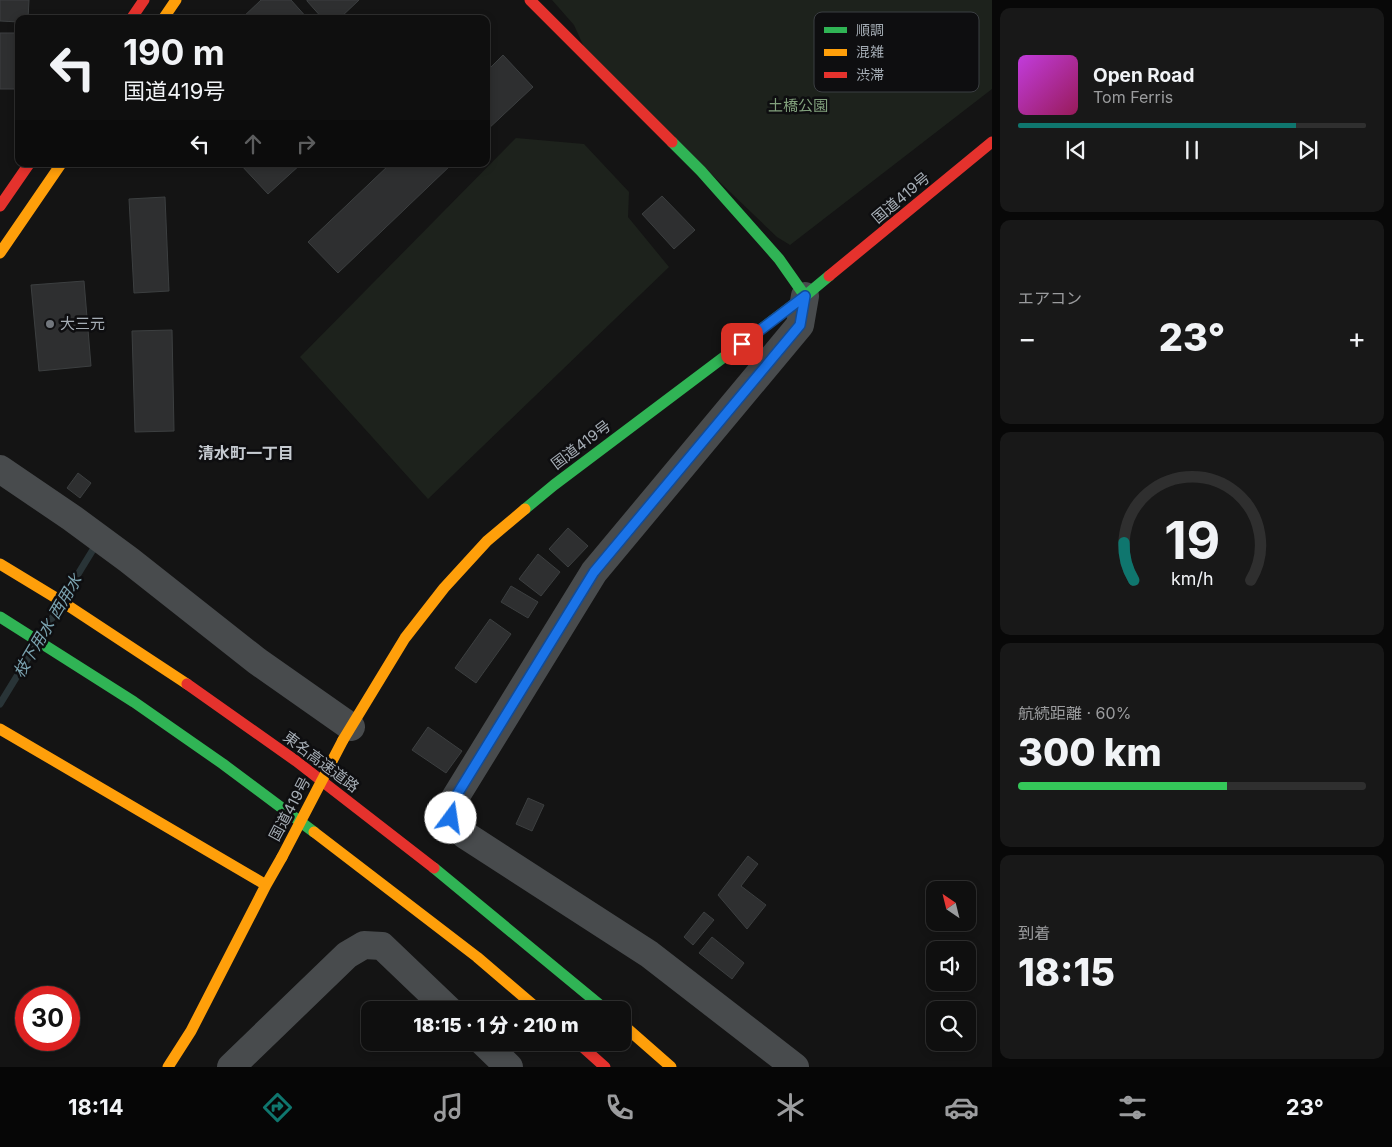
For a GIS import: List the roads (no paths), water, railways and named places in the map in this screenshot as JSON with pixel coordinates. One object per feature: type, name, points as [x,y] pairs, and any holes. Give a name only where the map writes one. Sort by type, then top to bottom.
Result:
[{"type":"main road","points":[[134,15],[144,0]]},
{"type":"main road","points":[[165,15],[176,0]]},
{"type":"main road","points":[[530,0],[701,171],[779,259],[805,296]]},
{"type":"main road","name":"国道419号","points":[[266,885],[347,733],[406,638],[444,588],[487,541],[554,485],[805,296],[992,142]]},
{"type":"main road","points":[[0,206],[27,167]]},
{"type":"main road","points":[[0,253],[58,167]]},
{"type":"main road","name":"東名高速道路","points":[[0,564],[40,587],[250,728],[362,812],[505,925],[595,1001]]},
{"type":"main road","points":[[0,617],[134,702],[223,764],[478,957],[529,1001]]},
{"type":"main road","points":[[0,729],[266,885],[191,1031],[168,1067]]},
{"type":"main road","points":[[631,1032],[671,1067]]},
{"type":"main road","points":[[587,1051],[605,1067]]},
{"type":"street","points":[[795,1067],[649,954],[465,835],[451,818],[450,806],[594,572],[800,325],[805,296]]},
{"type":"street","points":[[0,469],[129,560],[347,733]]},
{"type":"street","points":[[231,1067],[347,955],[364,946],[382,946],[440,1001]]},
{"type":"street","points":[[492,1051],[509,1067]]},
{"type":"waterway","name":"枝下用水 西用水","points":[[64,597],[94,548]]},
{"type":"waterway","name":"枝下用水 西用水","points":[[41,636],[59,607]]},
{"type":"waterway","name":"枝下用水 西用水","points":[[0,704],[36,645]]},
{"type":"place","name":"大三元","points":[[50,324]]},
{"type":"district","name":"清水町一丁目","points":[[246,453]]},
{"type":"park label","name":"土橋公園","points":[[798,106]]}]
